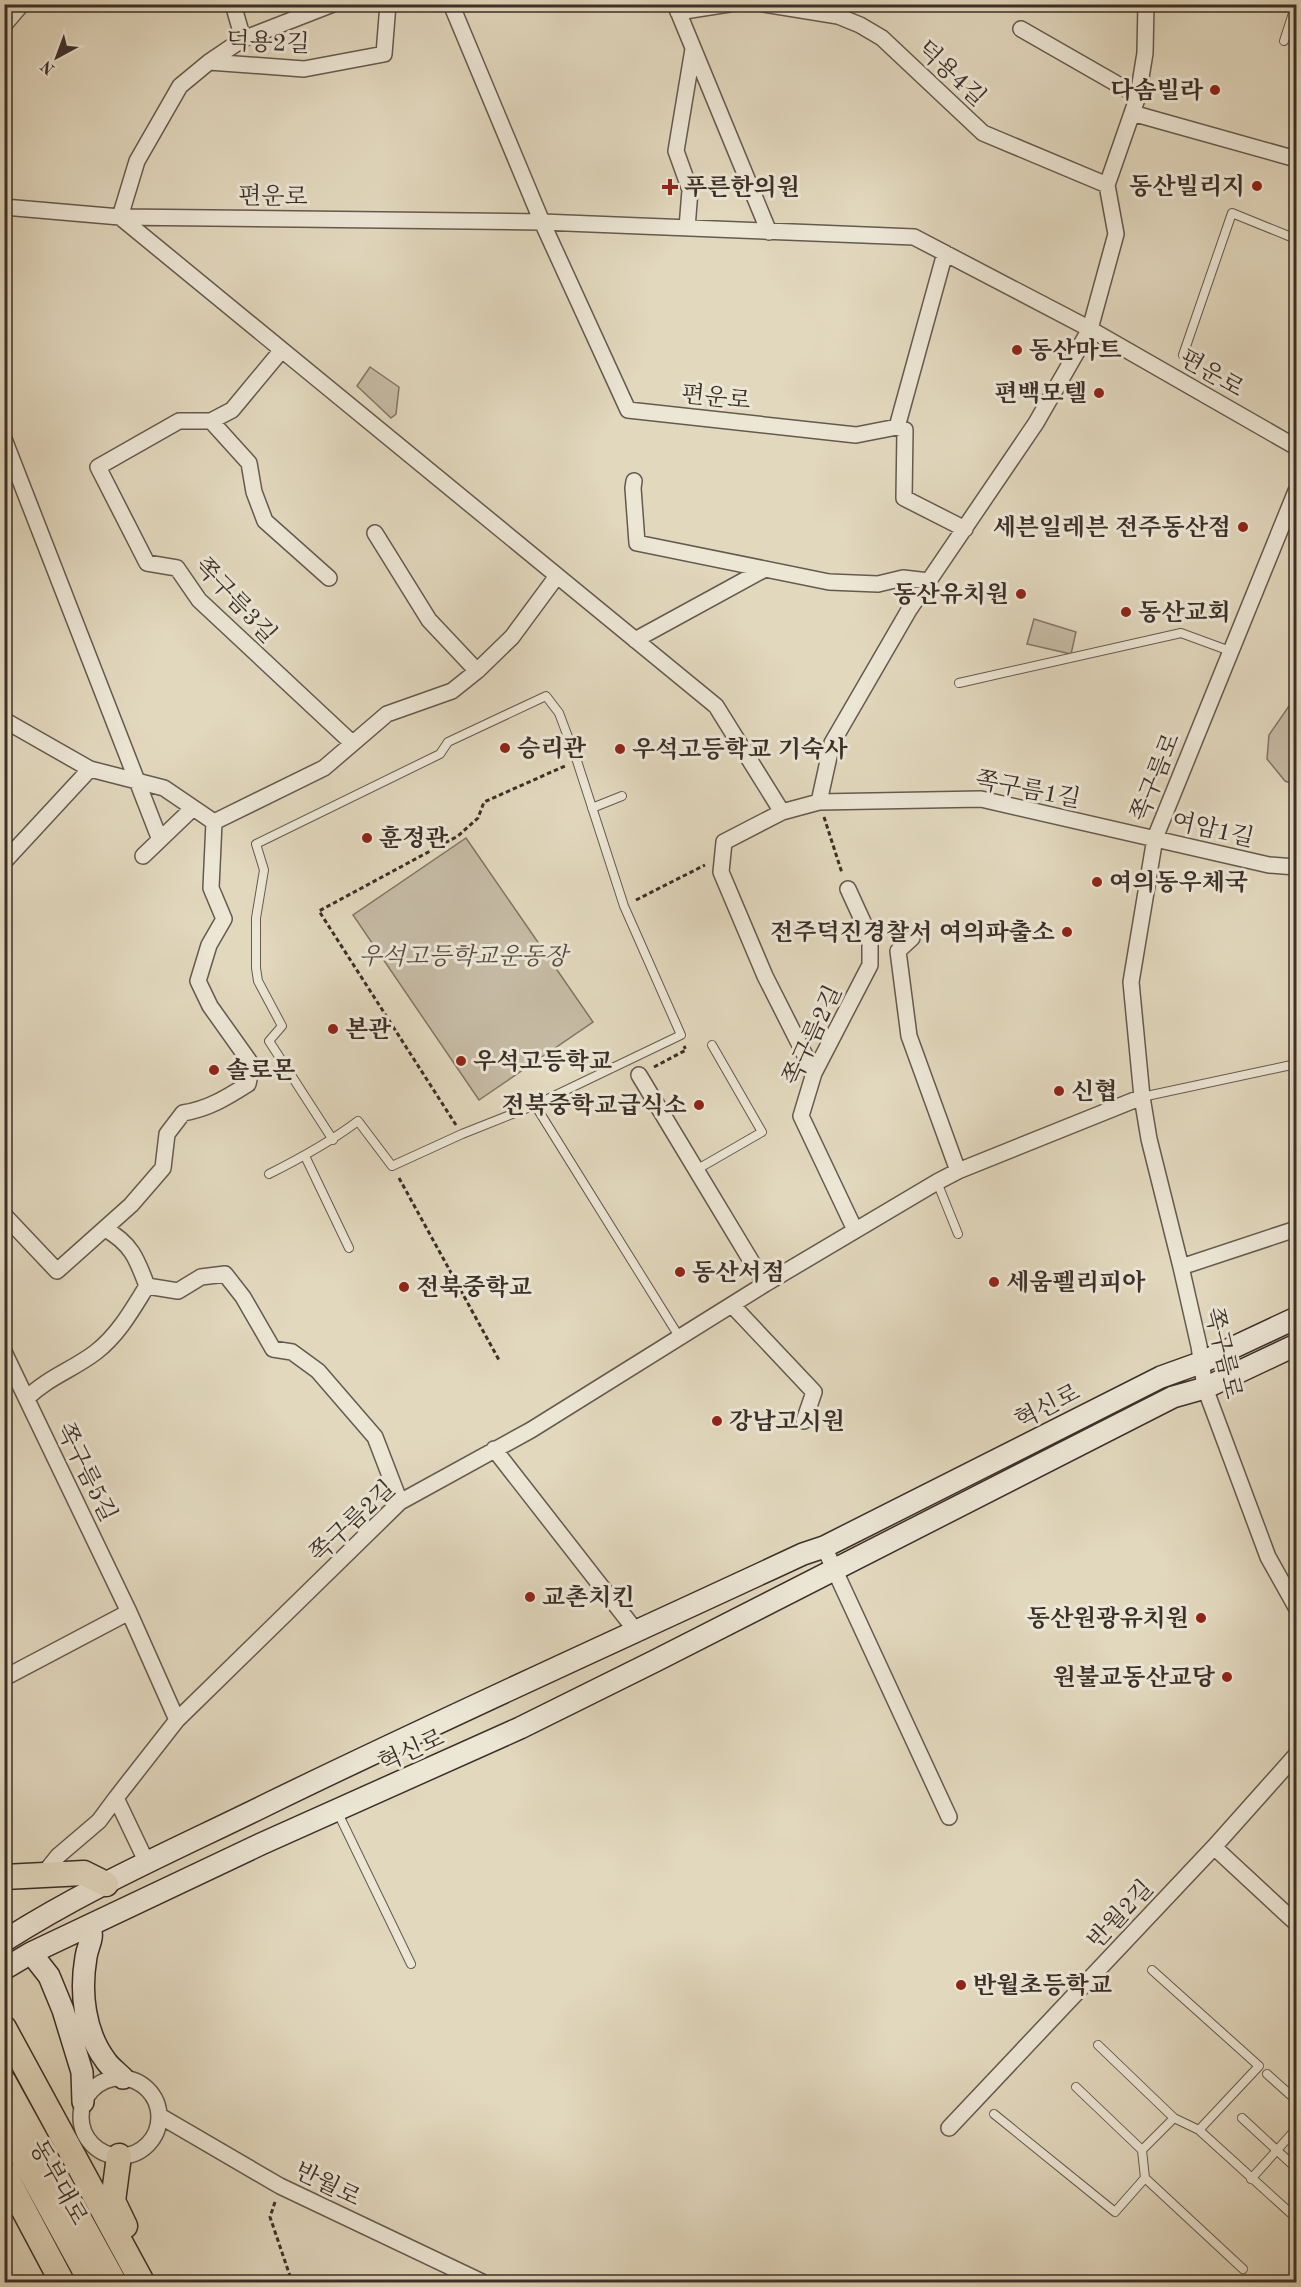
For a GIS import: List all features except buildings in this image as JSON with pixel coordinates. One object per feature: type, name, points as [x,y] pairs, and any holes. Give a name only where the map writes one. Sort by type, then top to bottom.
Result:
[{"type":"main road","points":[[4,1877],[84,1873],[106,1884]]},
{"type":"main road","points":[[4,2028],[142,2283]]},
{"type":"main road","name":"동부대로","points":[[4,2082],[91,2283]]},
{"type":"main road","name":"동부대로","points":[[4,2123],[39,2166],[114,2283]]},
{"type":"main road","points":[[119,2156],[113,2201],[132,2242],[121,2246]]},
{"type":"main road","points":[[8,2182],[62,2283]]},
{"type":"street","points":[[4,25],[22,4]]},
{"type":"street","points":[[233,4],[243,39]]},
{"type":"street","name":"덕용2길","points":[[120,217],[137,161],[180,86],[209,62],[243,39],[333,4]]},
{"type":"street","name":"덕용2길","points":[[209,62],[304,69],[384,54],[388,4]]},
{"type":"street","name":"편운로","points":[[451,4],[542,222],[628,410],[856,435],[897,427]]},
{"type":"street","points":[[729,4],[676,8],[769,231]]},
{"type":"street","name":"덕용4길","points":[[764,4],[838,16],[860,25],[882,38],[983,133],[1107,185]]},
{"type":"street","points":[[819,802],[832,743],[909,610],[1036,423],[1090,329],[1116,234],[1107,185],[1138,96],[1145,53],[1146,4]]},
{"type":"street","points":[[1021,29],[1138,96]]},
{"type":"street","points":[[687,228],[690,190],[676,151],[693,49]]},
{"type":"street","points":[[1132,112],[1296,159]]},
{"type":"street","name":"편운로","points":[[4,207],[120,217],[542,222],[914,237],[1090,329],[1296,447]]},
{"type":"street","points":[[120,217],[716,706],[782,812],[724,842],[721,872],[765,976],[814,1073]]},
{"type":"street","points":[[945,253],[897,427],[905,430],[904,498],[965,529]]},
{"type":"street","points":[[281,351],[232,410],[211,421],[249,463],[254,492],[265,520],[329,578]]},
{"type":"street","name":"쪽구름3길","points":[[211,421],[179,421],[98,467],[147,563],[177,568],[199,600],[351,742]]},
{"type":"street","points":[[4,439],[160,840]]},
{"type":"street","points":[[634,481],[637,543],[829,582],[878,584],[903,578],[929,581]]},
{"type":"street","name":"쪽구름로","points":[[1296,492],[1155,838],[1131,982],[1142,1097],[1149,1139],[1199,1346],[1205,1388],[1268,1557],[1296,1607]]},
{"type":"street","points":[[375,533],[429,620],[477,671]]},
{"type":"street","points":[[635,640],[765,569]]},
{"type":"street","points":[[214,822],[324,768],[351,742],[387,714],[452,691],[477,671],[512,637],[557,576]]},
{"type":"street","points":[[4,720],[90,769],[164,788],[214,822]]},
{"type":"street","points":[[4,862],[90,769]]},
{"type":"street","name":"쪽구름1길","points":[[782,812],[819,802],[981,799],[1155,838]]},
{"type":"street","points":[[143,856],[193,808]]},
{"type":"street","points":[[4,1215],[57,1271],[131,1205],[163,1168],[167,1134],[183,1113],[201,1110],[222,1101],[248,1084],[252,1065],[210,1006],[198,981],[209,945],[224,919],[211,888],[214,822]]},
{"type":"street","name":"여암1길","points":[[1155,838],[1269,865],[1296,867]]},
{"type":"street","name":"쪽구름2길","points":[[848,890],[870,937],[870,965],[814,1073],[801,1116],[855,1230]]},
{"type":"street","points":[[912,938],[898,951],[909,1036],[958,1171]]},
{"type":"street","points":[[639,1075],[765,1284]]},
{"type":"street","name":"쪽구름2길","points":[[42,1876],[58,1856],[99,1821],[177,1720],[400,1502],[531,1430],[765,1284],[937,1182],[958,1171],[1142,1097]]},
{"type":"street","points":[[105,1230],[122,1238],[139,1263],[147,1286]]},
{"type":"street","points":[[1181,1267],[1296,1230]]},
{"type":"street","points":[[147,1286],[177,1291],[201,1277],[225,1274],[243,1297],[273,1349],[292,1352],[318,1371],[375,1437],[400,1502]]},
{"type":"street","points":[[27,1398],[38,1386],[96,1352],[119,1331],[147,1286]]},
{"type":"street","points":[[732,1305],[814,1392],[804,1421]]},
{"type":"street","name":"혁신로","points":[[4,1941],[38,1920],[147,1863],[429,1726],[803,1554],[824,1547],[1161,1377],[1200,1363],[1296,1318]]},
{"type":"street","name":"혁신로","points":[[4,1969],[31,1953],[261,1844],[520,1728],[1173,1397],[1205,1388],[1296,1345]]},
{"type":"street","name":"쪽구름5길","points":[[4,1352],[129,1611],[177,1720]]},
{"type":"street","points":[[494,1449],[636,1631]]},
{"type":"street","points":[[824,1547],[949,1817]]},
{"type":"street","points":[[4,1678],[129,1611]]},
{"type":"street","name":"반월2길","points":[[949,2128],[1214,1847],[1296,1755]]},
{"type":"street","points":[[116,1798],[147,1863]]},
{"type":"street","points":[[1214,1847],[1296,1923]]},
{"type":"street","points":[[90,1926],[93,1937],[86,1956],[82,2001],[89,2028],[105,2060],[123,2078]]},
{"type":"street","points":[[31,1953],[49,1976],[63,2010],[82,2072],[83,2102]]},
{"type":"street","points":[[112,2077],[123,2078],[139,2082],[150,2090],[157,2102],[160,2116],[157,2131],[150,2143],[138,2152],[125,2156],[108,2155],[96,2149],[86,2139],[81,2126],[80,2112],[85,2096],[94,2086],[112,2077]]},
{"type":"street","name":"반월로","points":[[160,2116],[280,2186],[482,2283]]},
{"type":"lane","points":[[1284,40],[1296,4]]},
{"type":"lane","points":[[1183,356],[1232,213],[1296,239]]},
{"type":"lane","points":[[959,683],[1181,633],[1230,651]]},
{"type":"lane","points":[[269,1174],[333,1140],[358,1121],[392,1166],[462,1134],[535,1105],[681,1035],[624,906],[559,713],[546,696],[447,742],[440,754],[256,844],[264,870],[256,918],[256,968],[258,981],[282,1026],[270,1041],[333,1140]]},
{"type":"lane","points":[[592,808],[622,796]]},
{"type":"lane","points":[[696,1170],[762,1132],[712,1045]]},
{"type":"lane","points":[[1142,1097],[1296,1064]]},
{"type":"lane","points":[[535,1105],[680,1338]]},
{"type":"lane","points":[[305,1156],[349,1248]]},
{"type":"lane","points":[[937,1182],[958,1234]]},
{"type":"lane","points":[[337,1811],[411,1964]]},
{"type":"lane","points":[[1152,1971],[1259,2066],[1199,2130]]},
{"type":"lane","points":[[1098,2045],[1173,2118],[1199,2130],[1251,2180],[1296,2218]]},
{"type":"lane","points":[[1267,2074],[1296,2100]]},
{"type":"lane","points":[[1076,2087],[1142,2150],[1145,2178],[1243,2269]]},
{"type":"lane","points":[[994,2115],[1115,2212],[1145,2178]]},
{"type":"lane","points":[[1142,2150],[1173,2118]]},
{"type":"lane","points":[[1242,2118],[1296,2168]]},
{"type":"lane","points":[[1251,2180],[1296,2129]]},
{"type":"path","points":[[462,1134],[319,911],[458,836],[478,818],[484,802],[576,761]]},
{"type":"path","points":[[819,802],[848,890]]},
{"type":"path","points":[[624,906],[723,856]]},
{"type":"path","points":[[392,1166],[499,1360]]},
{"type":"path","points":[[280,2186],[270,2217],[292,2283]]},
{"type":"green space","points":[[370,367],[399,387],[396,414],[391,418],[357,386]]},
{"type":"green space","points":[[1034,619],[1076,632],[1071,654],[1027,644]]},
{"type":"green space","points":[[1296,696],[1296,785],[1285,781],[1267,759],[1269,735]]},
{"type":"green space","name":"우석고등학교운동장","points":[[466,838],[593,1022],[479,1100],[353,915]]},
{"type":"place","name":"다솜빌라","points":[[1215,90]]},
{"type":"place","name":"동산빌리지","points":[[1257,186]]},
{"type":"place","name":"푸른한의원","points":[[670,187]]},
{"type":"place","name":"동산마트","points":[[1017,350]]},
{"type":"place","name":"편백모텔","points":[[1099,393]]},
{"type":"place","name":"세븐일레븐 전주동산점","points":[[1243,527]]},
{"type":"place","name":"동산유치원","points":[[1021,594]]},
{"type":"place","name":"동산교회","points":[[1126,612]]},
{"type":"place","name":"승리관","points":[[505,748]]},
{"type":"place","name":"우석고등학교 기숙사","points":[[620,749]]},
{"type":"place","name":"훈정관","points":[[367,838]]},
{"type":"place","name":"여의동우체국","points":[[1097,882]]},
{"type":"place","name":"전주덕진경찰서 여의파출소","points":[[1067,932]]},
{"type":"place","name":"본관","points":[[333,1029]]},
{"type":"place","name":"우석고등학교","points":[[461,1061]]},
{"type":"place","name":"솔로몬","points":[[214,1070]]},
{"type":"place","name":"신협","points":[[1059,1091]]},
{"type":"place","name":"전북중학교급식소","points":[[699,1105]]},
{"type":"place","name":"동산서점","points":[[680,1272]]},
{"type":"place","name":"세움펠리피아","points":[[994,1282]]},
{"type":"place","name":"전북중학교","points":[[404,1287]]},
{"type":"place","name":"강남고시원","points":[[717,1421]]},
{"type":"place","name":"교촌치킨","points":[[530,1597]]},
{"type":"place","name":"동산원광유치원","points":[[1201,1618]]},
{"type":"place","name":"원불교동산교당","points":[[1227,1677]]},
{"type":"place","name":"반월초등학교","points":[[961,1985]]}]
